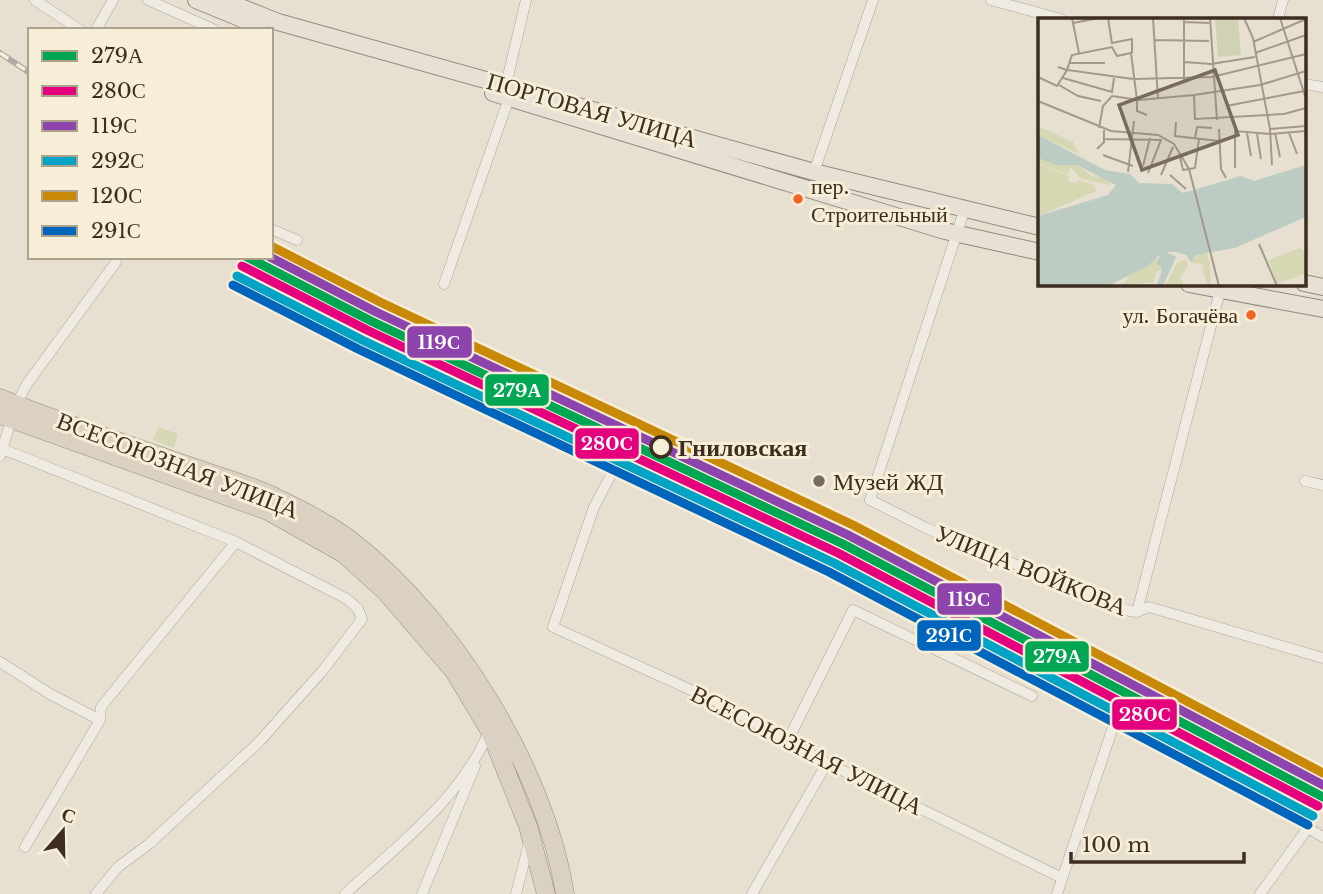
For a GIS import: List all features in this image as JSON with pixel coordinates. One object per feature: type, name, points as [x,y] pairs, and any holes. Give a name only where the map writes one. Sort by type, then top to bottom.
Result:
[{"type":"highway","name":"ВСЕСОЮЗНАЯ УЛИЦА","points":[[7,410],[268,511],[344,554],[385,591],[454,671],[490,731],[531,836],[546,894]]},
{"type":"highway","name":"ВСЕСОЮЗНАЯ УЛИЦА","points":[[7,410],[271,495],[352,541],[396,580],[465,661],[504,724],[554,847],[565,894]]},
{"type":"main road","name":"ПОРТОВАЯ УЛИЦА","points":[[197,0],[957,234],[1038,251]]},
{"type":"main road","name":"ПОРТОВАЯ УЛИЦА","points":[[223,0],[267,28]]},
{"type":"main road","name":"ПОРТОВАЯ УЛИЦА","points":[[273,31],[964,211],[1038,227]]},
{"type":"main road","points":[[1200,285],[1221,287],[1323,309]]},
{"type":"street","points":[[35,0],[77,28]]},
{"type":"street","points":[[97,28],[113,0]]},
{"type":"street","points":[[148,0],[211,28]]},
{"type":"street","points":[[444,284],[506,93],[526,0]]},
{"type":"street","points":[[814,172],[873,0]]},
{"type":"street","points":[[991,0],[1057,18]]},
{"type":"street","points":[[1278,18],[1283,0]]},
{"type":"street","points":[[957,234],[964,211]]},
{"type":"street","points":[[273,230],[297,240]]},
{"type":"street","name":"УЛИЦА ВОЙКОВА","points":[[957,234],[870,500],[926,528],[1041,577],[1137,612],[1149,607],[1323,659]]},
{"type":"street","points":[[96,894],[118,867],[149,844],[260,741],[324,669],[362,619],[358,609],[347,599],[236,542],[1,451],[7,410],[116,262]]},
{"type":"street","points":[[1137,612],[1221,287]]},
{"type":"street","name":"ВСЕСОЮЗНАЯ УЛИЦА","points":[[620,458],[594,506],[553,627],[717,702],[827,763],[1060,877]]},
{"type":"street","points":[[1305,481],[1323,485]]},
{"type":"street","points":[[25,847],[100,720],[101,707],[236,542]]},
{"type":"street","points":[[788,740],[853,610],[1032,696]]},
{"type":"street","points":[[0,662],[50,694],[100,720]]},
{"type":"street","points":[[1057,894],[1060,877],[1113,727]]},
{"type":"street","points":[[422,894],[490,731]]},
{"type":"street","points":[[345,894],[431,816],[481,752]]},
{"type":"street","points":[[752,894],[827,763]]},
{"type":"street","points":[[1260,894],[1308,828],[1323,836]]},
{"type":"street","points":[[516,894],[531,836]]},
{"type":"street","points":[[536,855],[554,847]]},
{"type":"green space","points":[[158,427],[178,434],[174,448],[153,440]]},
{"type":"railway","points":[[0,53],[28,72]]},
{"type":"transit line","name":"120С","points":[[273,247],[380,302],[853,525],[1323,773]]},
{"type":"transit line","name":"279А","points":[[251,259],[371,321],[843,544],[1323,797]]},
{"type":"transit line","name":"119С","points":[[273,259],[376,312],[848,535],[1323,785]]},
{"type":"transit line","name":"280С","points":[[242,266],[367,330],[838,553],[1318,806]]},
{"type":"transit line","name":"292С","points":[[237,276],[362,340],[834,563],[1313,816]]},
{"type":"transit line","name":"291С","points":[[233,285],[358,349],[829,572],[1308,825]]},
{"type":"place","name":"пер. Строительный","points":[[798,199]]},
{"type":"place","name":"ул. Богачёва","points":[[1251,315]]},
{"type":"place","name":"Гниловская","points":[[661,447]]},
{"type":"place","name":"Музей ЖД","points":[[819,481]]}]
